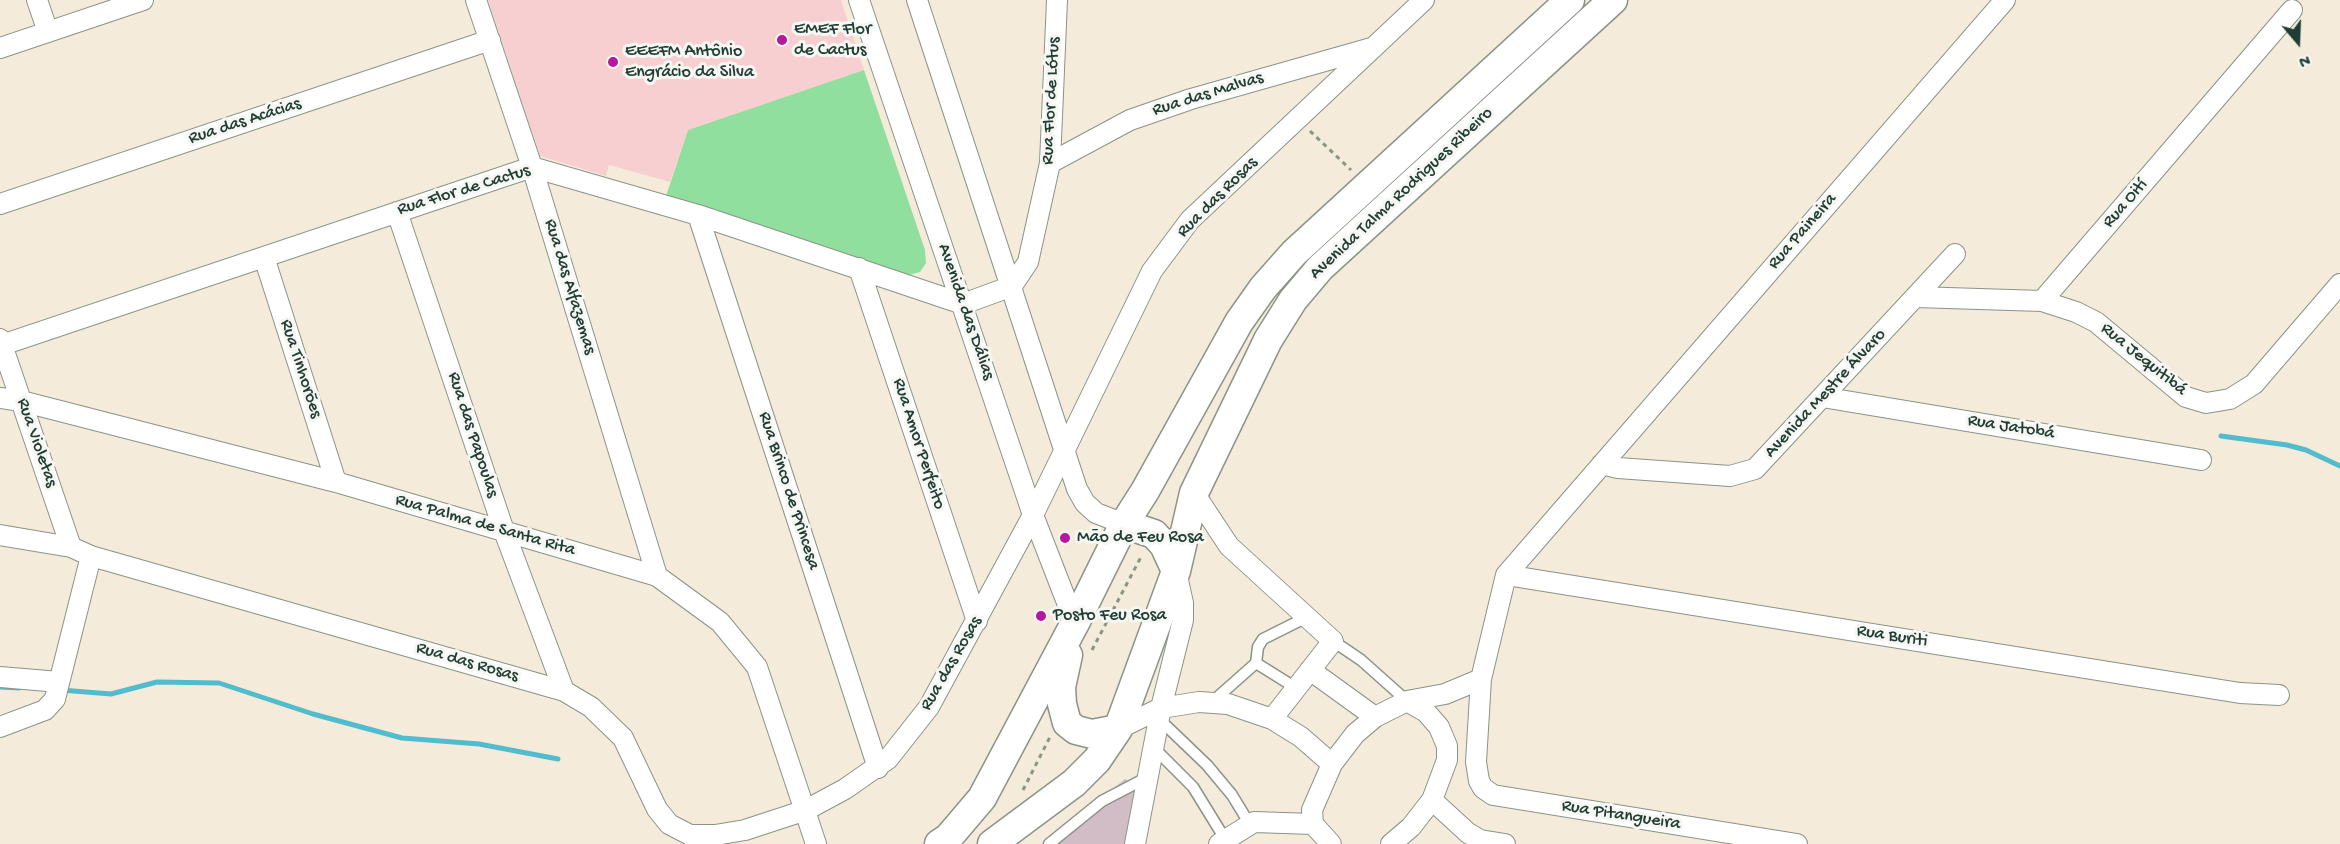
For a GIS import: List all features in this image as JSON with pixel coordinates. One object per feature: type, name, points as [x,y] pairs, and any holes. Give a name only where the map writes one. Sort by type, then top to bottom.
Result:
[{"type":"main road","name":"Avenida Talma Rodrigues Ribeiro","points":[[939,844],[948,838],[982,798],[1075,623],[1124,524],[1145,491],[1239,322],[1263,288],[1294,253],[1570,0]]},
{"type":"main road","name":"Avenida Talma Rodrigues Ribeiro","points":[[992,844],[1074,783],[1097,760],[1118,729],[1176,571],[1194,493],[1268,340],[1293,300],[1320,268],[1613,0]]},
{"type":"main road","points":[[1124,524],[1154,534],[1164,545],[1176,571]]},
{"type":"main road","points":[[1075,623],[1061,687],[1062,704],[1067,723],[1077,730],[1092,734],[1118,729]]},
{"type":"street","points":[[37,0],[48,32]]},
{"type":"street","points":[[0,48],[143,0]]},
{"type":"street","name":"Rua das Alfazemas","points":[[476,0],[532,167],[657,576]]},
{"type":"street","name":"Avenida das Dálias","points":[[859,0],[1034,515],[1075,623]]},
{"type":"street","points":[[917,0],[1077,489],[1085,503],[1096,513],[1124,524]]},
{"type":"street","name":"Rua Flor de Lótus","points":[[1012,286],[1028,262],[1050,163],[1057,0]]},
{"type":"street","name":"Rua das Rosas","points":[[0,535],[71,547],[91,556],[564,691],[591,707],[624,738],[657,809],[669,824],[690,835],[715,835],[745,830],[806,810],[878,768],[888,759],[929,707],[1034,515],[1152,271],[1190,220],[1424,0]]},
{"type":"street","name":"Rua Paineira","points":[[1602,464],[2005,0]]},
{"type":"street","name":"Rua Oití","points":[[2042,301],[2292,10]]},
{"type":"street","name":"Rua das Acácias","points":[[0,204],[490,40]]},
{"type":"street","name":"Rua das Malvas","points":[[1050,163],[1130,120],[1191,99],[1374,47]]},
{"type":"street","name":"Rua Flor de Cactus","points":[[1,342],[532,167],[698,215],[963,304]]},
{"type":"street","name":"Rua das Papoulas","points":[[397,212],[504,531],[564,691]]},
{"type":"street","name":"Rua Brinco de Princesa","points":[[698,215],[878,768]]},
{"type":"street","name":"Avenida Mestre Álvaro","points":[[1602,464],[1618,468],[1730,476],[1755,469],[1956,254]]},
{"type":"street","name":"Rua Tinhorões","points":[[264,257],[336,482]]},
{"type":"street","name":"Rua Amor Perfeito","points":[[860,268],[977,621]]},
{"type":"street","name":"Rua Jequitibá","points":[[2042,301],[2076,312],[2096,322],[2186,397],[2206,403],[2230,399],[2254,384],[2340,284]]},
{"type":"street","points":[[963,304],[1012,286]]},
{"type":"street","points":[[1916,297],[2042,301]]},
{"type":"street","name":"Rua Violetas","points":[[1,342],[71,547]]},
{"type":"street","name":"Rua Jatobá","points":[[1822,397],[2201,460]]},
{"type":"street","name":"Rua Palma de Santa Rita","points":[[0,398],[21,401],[336,482],[657,576],[720,622],[757,667],[816,844]]},
{"type":"street","points":[[1331,844],[1313,824],[1312,810],[1332,764],[1355,734],[1375,717],[1407,701],[1445,694],[1481,679],[1506,575],[1602,464]]},
{"type":"street","points":[[1194,493],[1229,546],[1333,641],[1272,719]]},
{"type":"street","points":[[0,727],[45,710],[57,688],[91,556]]},
{"type":"street","points":[[1135,844],[1160,713],[1183,620],[1183,603],[1176,571]]},
{"type":"street","name":"Rua Buriti","points":[[1506,575],[2229,691],[2279,695]]},
{"type":"street","points":[[1310,670],[1375,717]]},
{"type":"street","points":[[0,677],[57,688]]},
{"type":"street","name":"Rua Pitangueira","points":[[1481,679],[1476,762],[1479,781],[1493,795],[1797,844]]},
{"type":"street","points":[[1439,727],[1445,694]]},
{"type":"street","points":[[1391,844],[1412,827],[1432,800],[1447,760],[1447,746],[1439,727],[1426,712],[1407,701]]},
{"type":"street","points":[[1118,729],[1160,713],[1212,702],[1228,704],[1272,719],[1301,737],[1332,764]]},
{"type":"street","points":[[1432,800],[1468,833],[1480,840],[1505,844]]},
{"type":"street","points":[[1222,842],[1249,823],[1274,821],[1313,824]]},
{"type":"lane","points":[[1212,702],[1256,663],[1258,646],[1263,639],[1307,617]]},
{"type":"lane","points":[[1333,641],[1361,660],[1407,701]]},
{"type":"lane","points":[[1256,663],[1296,688]]},
{"type":"lane","points":[[1160,713],[1232,795],[1249,823]]},
{"type":"lane","points":[[1154,748],[1193,787],[1222,842]]},
{"type":"lane","points":[[1049,844],[1109,796],[1148,777]]},
{"type":"path","points":[[1298,119],[1367,186]]},
{"type":"shaded area","name":"EEEFM Antônio Engrácio da Silva","points":[[488,0],[841,0],[864,70],[688,130],[670,182],[609,165],[606,176],[540,156]]},
{"type":"shaded area","points":[[1125,779],[1142,789],[1131,844],[1045,844]]},
{"type":"green space","points":[[864,70],[925,250],[926,263],[920,272],[909,275],[666,196],[688,130]]},
{"type":"waterway","points":[[2221,436],[2287,445],[2306,450],[2340,466]]},
{"type":"waterway","points":[[61,690],[111,694],[157,682],[219,683],[313,714],[402,738],[479,744],[558,759]]},
{"type":"waterway","points":[[0,687],[19,688]]},
{"type":"place","name":"EMEF Flor de Cactus","points":[[782,40]]},
{"type":"place","name":"EEEFM Antônio Engrácio da Silva","points":[[613,62]]},
{"type":"place","name":"Mão de Feu Rosa","points":[[1065,538]]},
{"type":"place","name":"Posto Feu Rosa","points":[[1041,616]]}]
